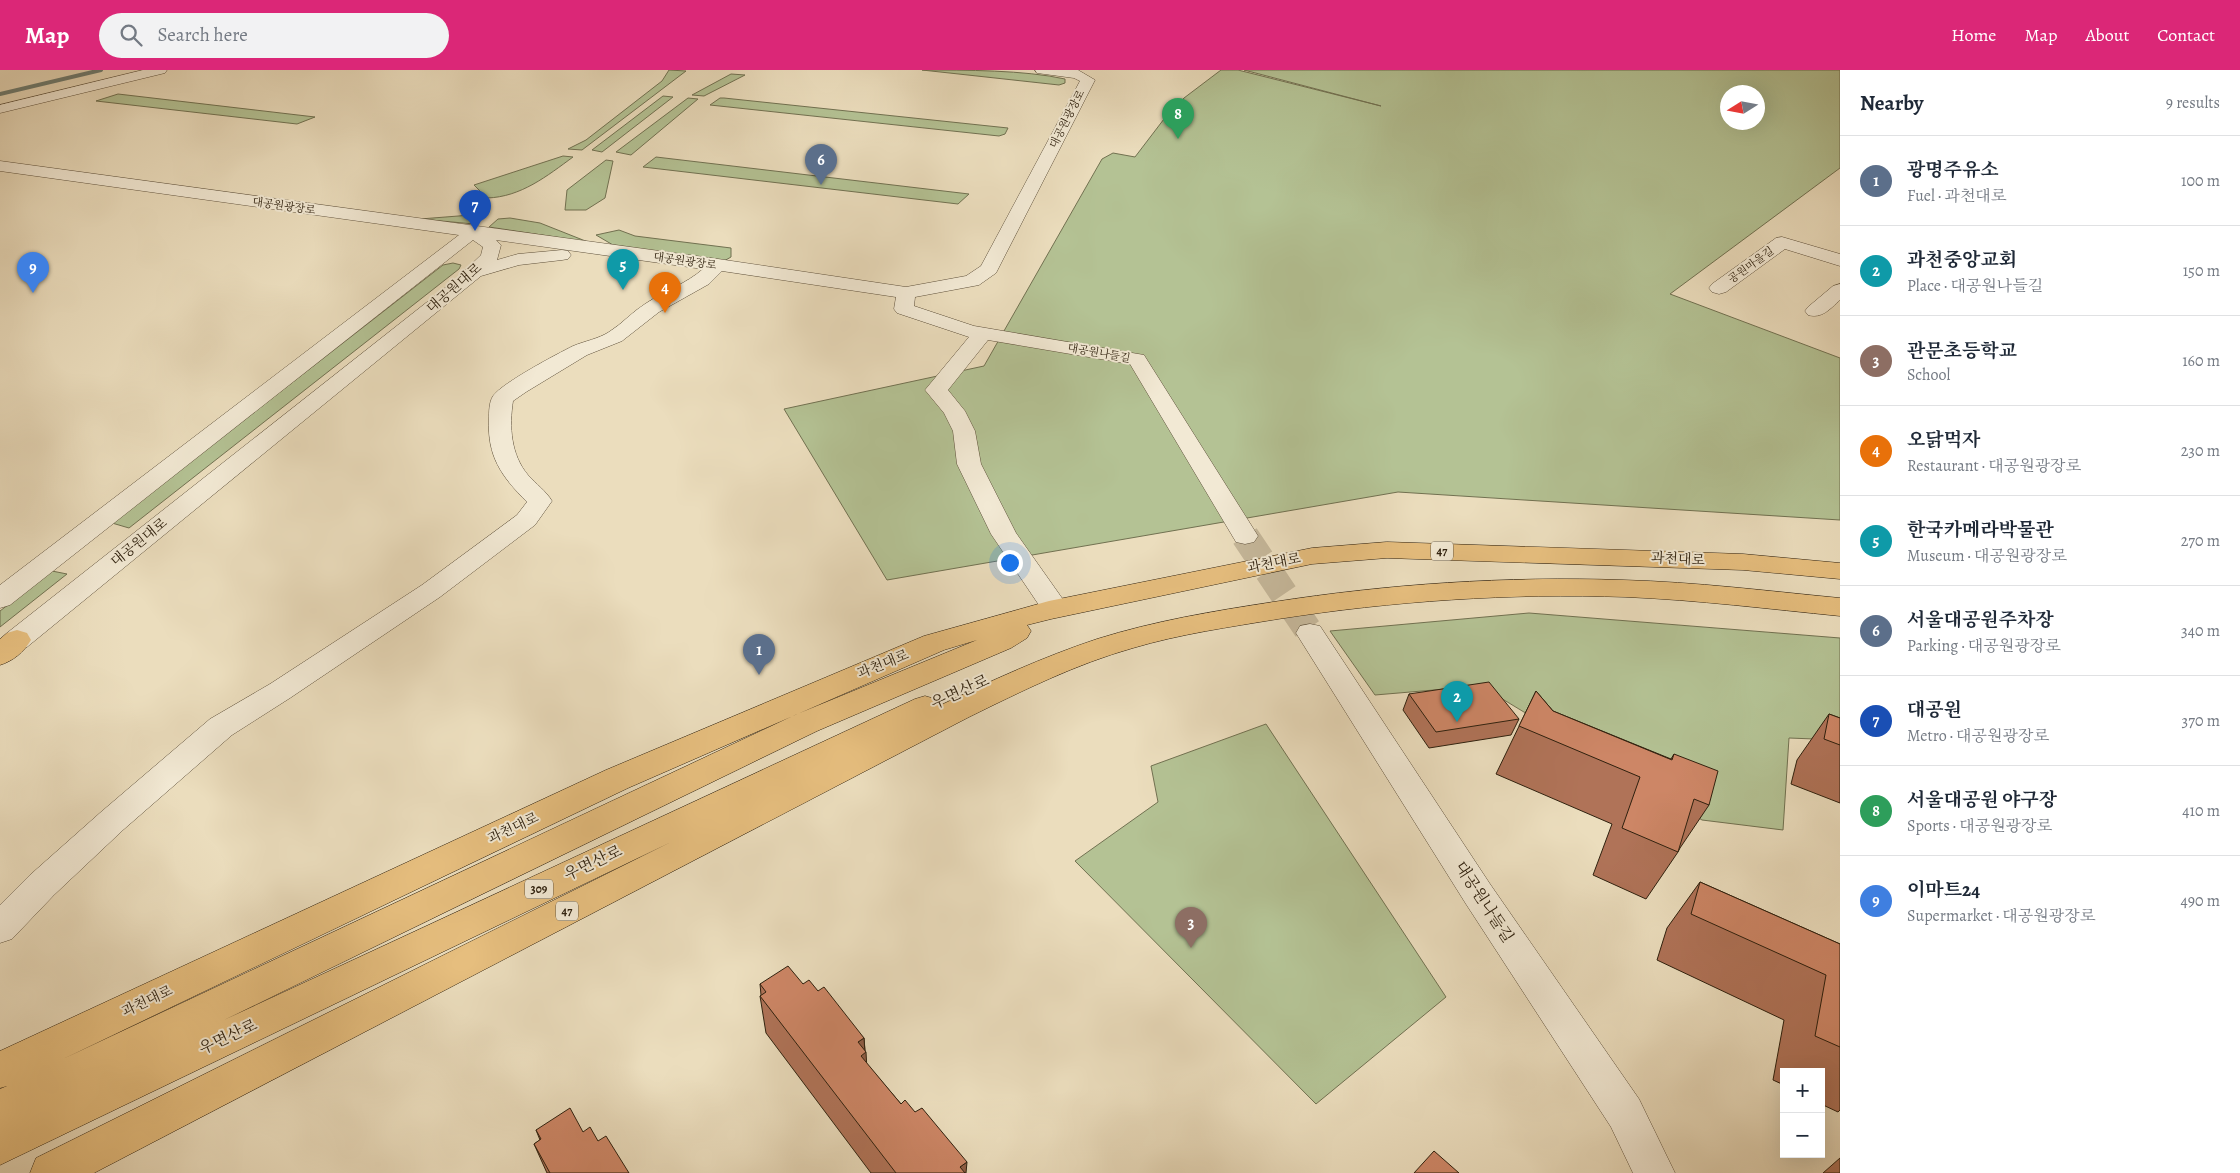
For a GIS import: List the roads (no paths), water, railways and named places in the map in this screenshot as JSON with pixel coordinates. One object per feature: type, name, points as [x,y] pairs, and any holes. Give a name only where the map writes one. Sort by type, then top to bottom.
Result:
[{"type":"highway","name":"과천대로","points":[[0,1070],[617,779],[934,643],[1052,609],[1312,556],[1387,550],[1610,556],[1743,562],[1840,571]]},
{"type":"highway","name":"47","points":[[51,1173],[836,774],[948,714],[1086,653],[1189,625],[1362,598],[1435,592],[1598,588],[1697,593],[1840,607]]},
{"type":"highway","name":"우면산로","points":[[0,1109],[806,723],[1001,641],[1052,609]]},
{"type":"highway","name":"우면산로","points":[[0,1145],[867,733],[1017,666],[1086,653]]},
{"type":"street","points":[[0,109],[160,70]]},
{"type":"street","name":"대공원광장로","points":[[2,165],[906,293],[972,281],[989,269],[1088,80],[1077,74],[1042,70]]},
{"type":"street","points":[[359,216],[414,238],[424,253],[469,258],[472,265],[469,278]]},
{"type":"street","points":[[0,598],[402,288],[424,253],[472,232]]},
{"type":"street","name":"대공원대로","points":[[5,648],[469,278],[490,257],[492,245],[472,232]]},
{"type":"street","name":"공원마을길","points":[[1719,288],[1782,242],[1840,260]]},
{"type":"street","points":[[469,278],[518,260],[540,256],[572,254],[640,255]]},
{"type":"street","points":[[0,928],[42,885],[91,840],[221,727],[280,692],[431,591],[526,520],[540,501],[526,489],[505,458],[499,416],[502,399],[518,387],[580,351],[615,336],[652,308],[702,280],[718,265]]},
{"type":"street","points":[[1823,314],[1840,290]]},
{"type":"street","name":"대공원나들길","points":[[906,293],[904,308],[983,333],[1137,359],[1245,536]]},
{"type":"street","points":[[983,333],[936,390],[954,411],[964,431],[969,464],[1004,534],[1052,609]]},
{"type":"street","name":"대공원나들길","points":[[1310,633],[1478,894],[1625,1113],[1654,1173]]},
{"type":"waterway","points":[[0,94],[101,70]]},
{"type":"tunnel","points":[[1245,536],[1310,633]]},
{"type":"place","name":"서울대공원 야구장","points":[[1178,139]]},
{"type":"place","name":"서울대공원주차장","points":[[821,185]]},
{"type":"place","name":"대공원","points":[[475,231]]},
{"type":"place","name":"한국카메라박물관","points":[[623,290]]},
{"type":"place","name":"이마트24","points":[[33,293]]},
{"type":"place","name":"오닭먹자","points":[[665,313]]},
{"type":"place","name":"광명주유소","points":[[759,675]]},
{"type":"place","name":"과천중앙교회","points":[[1457,722]]},
{"type":"place","name":"관문초등학교","points":[[1191,948]]}]
